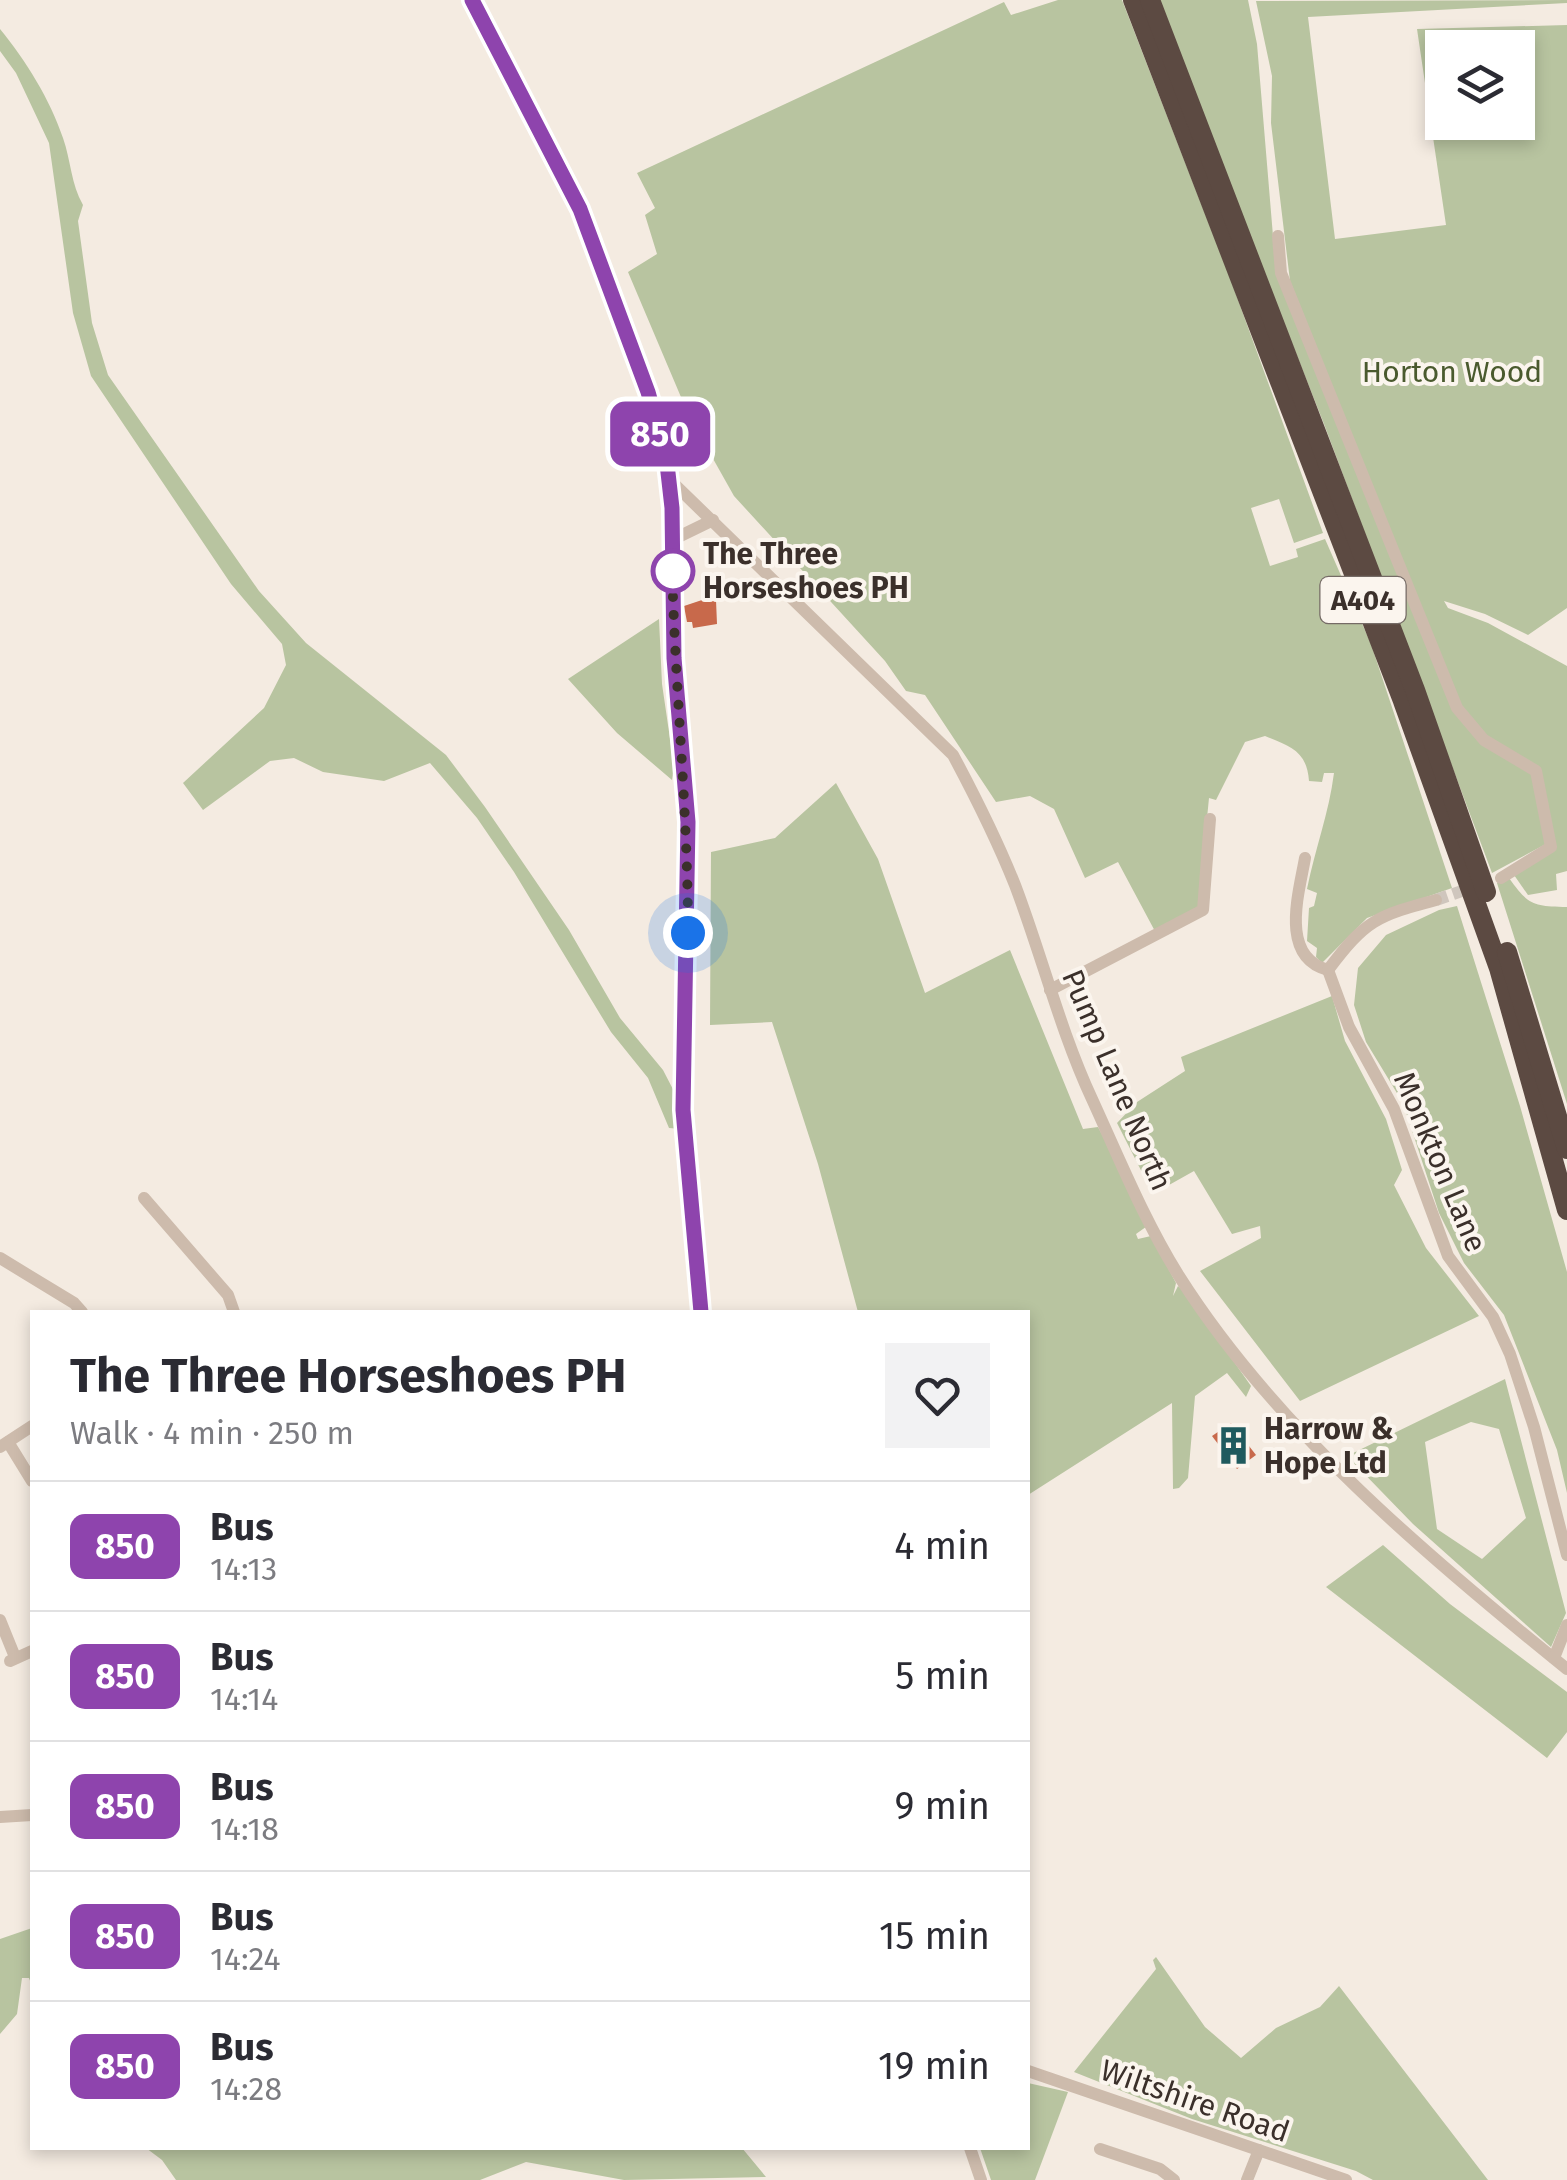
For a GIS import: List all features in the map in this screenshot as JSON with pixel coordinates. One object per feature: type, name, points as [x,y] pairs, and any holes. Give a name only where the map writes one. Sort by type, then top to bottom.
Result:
[{"type":"highway","name":"A404","points":[[1133,0],[1403,702],[1492,950],[1567,1210]]},
{"type":"highway","name":"A404","points":[[1150,0],[1415,690],[1524,1001],[1567,1149]]},
{"type":"street","points":[[472,0],[580,209],[648,392],[669,480],[674,658],[688,822],[683,1110],[701,1310]]},
{"type":"street","points":[[1278,236],[1281,273],[1457,708],[1484,740],[1536,771],[1551,847],[1501,878]]},
{"type":"street","name":"Pump Lane North","points":[[669,480],[953,755],[982,808],[1015,886],[1090,1096],[1179,1276],[1268,1398],[1387,1513],[1567,1669]]},
{"type":"street","points":[[672,540],[713,520]]},
{"type":"street","points":[[1050,990],[1203,910],[1210,819]]},
{"type":"street","points":[[1305,858],[1296,933],[1312,962],[1328,970],[1356,932],[1372,920],[1436,900]]},
{"type":"street","name":"Monkton Lane","points":[[1328,970],[1350,1027],[1394,1110],[1448,1256],[1493,1317],[1510,1354],[1556,1504],[1567,1555]]},
{"type":"street","points":[[147,1204],[228,1294],[233,1310]]},
{"type":"street","points":[[0,1258],[74,1302],[80,1310]]},
{"type":"street","points":[[30,1427],[4,1444],[30,1478]]},
{"type":"street","points":[[0,1620],[13,1659],[30,1652]]},
{"type":"street","points":[[1554,1658],[1567,1625]]},
{"type":"street","points":[[0,1817],[30,1815]]},
{"type":"street","name":"Wiltshire Road","points":[[1030,2072],[1346,2180]]},
{"type":"street","points":[[1100,2148],[1160,2169],[1174,2180]]},
{"type":"street","points":[[971,2150],[981,2180]]},
{"type":"street","points":[[1247,2180],[1259,2150]]},
{"type":"green space","points":[[1058,0],[1122,0],[1323,533],[1294,543],[1279,499],[1251,508],[1270,566],[1298,557],[1296,549],[1325,539],[1371,644],[1452,888],[1367,918],[1322,963],[1316,957],[1317,948],[1307,941],[1309,908],[1314,906],[1317,893],[1307,889],[1334,773],[1324,773],[1322,782],[1309,781],[1301,756],[1289,747],[1265,736],[1245,742],[1216,800],[1209,798],[1198,909],[1157,935],[1118,862],[1085,878],[1054,809],[1030,796],[996,802],[925,695],[906,691],[885,661],[734,496],[689,416],[628,272],[657,254],[645,215],[655,208],[637,173],[1004,2],[1011,15]]},
{"type":"green space","points":[[1156,0],[1248,0],[1257,44],[1276,272],[1454,708],[1479,738],[1533,773],[1546,844],[1492,873],[1324,424]]},
{"type":"green space","name":"Horton Wood","points":[[1567,0],[1308,17],[1335,239],[1446,225],[1433,140],[1535,140],[1535,30],[1425,30],[1425,83],[1417,29],[1567,25],[1567,608],[1528,635],[1485,614],[1444,601],[1448,608],[1488,623],[1567,666],[1567,871],[1556,874],[1557,890],[1528,895],[1514,875],[1555,847],[1540,769],[1492,740],[1466,718],[1290,281],[1271,123],[1272,76],[1256,1]]},
{"type":"green space","points":[[0,29],[36,81],[63,138],[83,205],[78,221],[92,323],[108,375],[259,591],[306,643],[446,755],[569,930],[620,1018],[663,1070],[678,1099],[681,1129],[669,1128],[648,1078],[611,1032],[514,872],[477,818],[430,763],[384,781],[323,772],[294,758],[270,761],[203,810],[183,783],[264,708],[286,665],[282,644],[231,584],[91,376],[73,313],[49,143],[16,73],[0,51]]},
{"type":"green space","points":[[659,619],[662,684],[674,766],[672,780],[617,733],[568,679]]},
{"type":"green space","points":[[836,783],[878,859],[925,993],[1010,950],[1083,1129],[1098,1127],[1150,1224],[1136,1234],[1138,1239],[1151,1236],[1176,1283],[1173,1296],[1178,1286],[1185,1292],[1251,1386],[1246,1397],[1227,1373],[1195,1396],[1188,1478],[1179,1488],[1173,1489],[1172,1403],[1030,1494],[1030,1310],[857,1310],[818,1164],[772,1022],[710,1025],[711,852],[775,838]]},
{"type":"green space","points":[[1509,878],[1533,903],[1567,907],[1567,1104],[1497,883]]},
{"type":"green space","points":[[1457,906],[1567,1272],[1567,1493],[1557,1450],[1504,1315],[1464,1263],[1439,1213],[1403,1103],[1366,1042],[1354,1005],[1358,968],[1386,935],[1439,910]]},
{"type":"green space","points":[[1332,996],[1345,1041],[1386,1119],[1402,1170],[1394,1185],[1426,1248],[1479,1316],[1300,1401],[1200,1271],[1261,1238],[1260,1226],[1232,1234],[1194,1171],[1153,1194],[1117,1123],[1137,1102],[1185,1071],[1181,1057]]},
{"type":"green space","points":[[1505,1379],[1566,1613],[1551,1647],[1413,1524],[1347,1456]],"holes":[[[1471,1422],[1499,1429],[1526,1518],[1482,1559],[1437,1529],[1425,1442]]]},
{"type":"green space","points":[[1383,1545],[1450,1604],[1567,1692],[1567,1732],[1547,1758],[1326,1587]]},
{"type":"green space","points":[[30,1929],[30,1981],[22,1978],[17,2014],[0,2034],[0,1939]]},
{"type":"green space","points":[[1156,1957],[1205,2027],[1241,2058],[1276,2028],[1320,2007],[1339,1986],[1488,2180],[1373,2180],[1356,2171],[1192,2119],[1074,2072],[1156,1969]]},
{"type":"green space","points":[[1030,2083],[1068,2092],[1035,2180],[991,2180],[981,2150],[1030,2150]]},
{"type":"green space","points":[[149,2150],[744,2150],[766,2177],[624,2180],[526,2162],[480,2180],[176,2180],[162,2160]]},
{"type":"building","points":[[711,597],[716,600],[717,624],[693,628],[692,622],[687,622],[684,606]]},
{"type":"building","name":"Harrow & Hope Ltd","points":[[1231,1423],[1256,1455],[1237,1469],[1212,1436]]},
{"type":"tunnel","points":[[1436,900],[1476,886]]},
{"type":"bus line","name":"850","points":[[472,0],[580,209],[590,244],[629,337],[666,455],[672,508],[674,658],[688,822],[683,1110],[701,1310]]},
{"type":"place","name":"The Three Horseshoes PH","points":[[673,571]]},
{"type":"place","name":"Harrow & Hope Ltd","points":[[1234,1446]]},
{"type":"route","points":[[673,571],[672,566],[674,658],[688,822],[688,933]]}]
